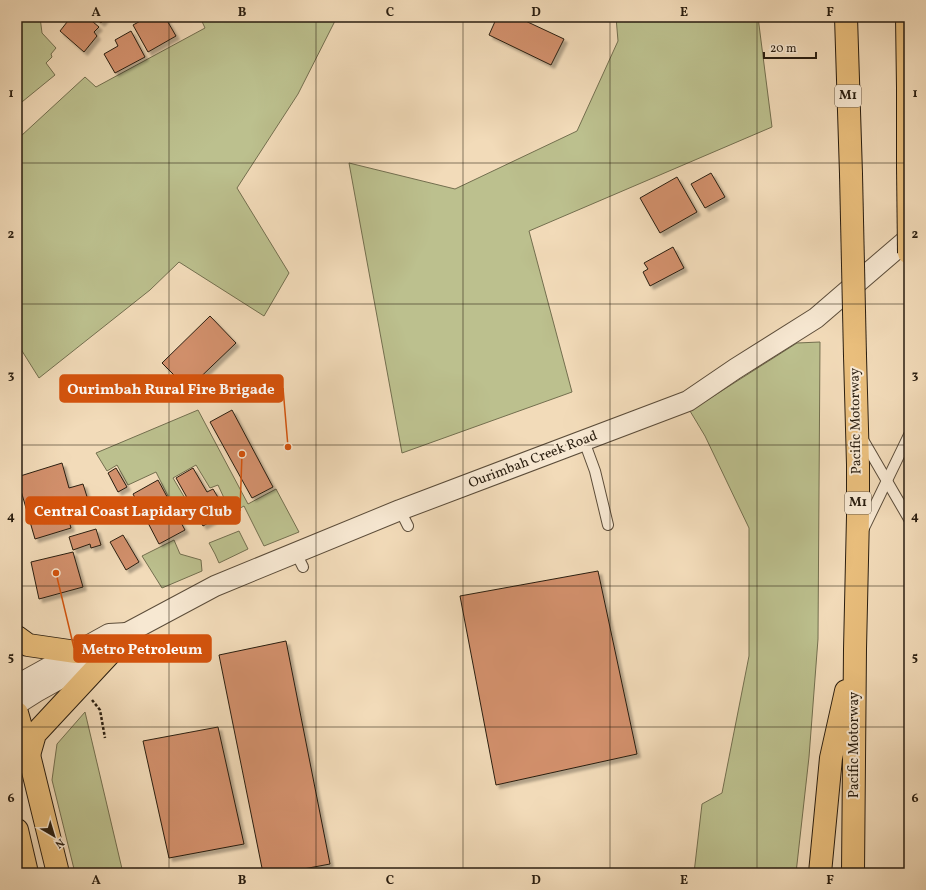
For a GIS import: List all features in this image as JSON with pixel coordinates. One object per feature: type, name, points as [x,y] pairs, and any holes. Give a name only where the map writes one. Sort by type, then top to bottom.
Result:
[{"type":"main road","name":"Pacific Motorway","points":[[846,17],[858,465],[854,873]]},
{"type":"main road","points":[[907,17],[909,253]]},
{"type":"main road","points":[[17,637],[28,645],[76,652]]},
{"type":"main road","points":[[29,755],[35,734],[121,640]]},
{"type":"main road","points":[[820,873],[831,758],[855,649]]},
{"type":"main road","points":[[17,713],[58,873]]},
{"type":"main road","points":[[17,830],[27,873]]},
{"type":"street","name":"Ourimbah Creek Road","points":[[17,704],[121,640],[215,586],[299,560],[404,518],[584,441],[688,401],[734,369],[816,318],[909,238]]},
{"type":"street","name":"Ourimbah Creek Road","points":[[17,685],[109,634],[121,640]]},
{"type":"lane","points":[[857,429],[909,519]]},
{"type":"lane","points":[[858,541],[909,435]]},
{"type":"lane","points":[[584,441],[595,470],[608,524]]},
{"type":"path","points":[[90,697],[100,710],[105,738]]},
{"type":"green space","points":[[17,17],[40,17],[42,33],[56,48],[51,54],[52,57],[46,63],[55,75],[17,106]]},
{"type":"green space","points":[[200,17],[337,17],[298,94],[237,188],[289,273],[264,316],[179,262],[150,290],[39,378],[17,343],[17,137],[21,136],[85,77],[96,87],[205,28]]},
{"type":"green space","points":[[616,17],[758,17],[772,127],[529,231],[572,392],[402,453],[349,163],[455,189],[577,131],[618,41]]},
{"type":"green space","points":[[820,342],[818,639],[809,757],[796,873],[694,873],[702,804],[722,793],[749,656],[749,528],[705,436],[690,411],[797,343]]},
{"type":"green space","points":[[198,410],[248,504],[276,489],[299,532],[264,546],[244,506],[231,513],[218,485],[210,488],[196,465],[173,478],[192,510],[178,516],[156,472],[128,485],[117,465],[107,471],[96,453]]},
{"type":"green space","points":[[239,531],[248,549],[219,563],[209,543]]},
{"type":"green space","points":[[174,540],[180,554],[201,560],[202,571],[162,588],[142,556]]},
{"type":"green space","points":[[85,712],[123,873],[75,873],[52,780],[57,744]]},
{"type":"building","points":[[71,17],[78,19],[80,17],[87,17],[99,27],[94,32],[97,36],[84,52],[60,31]]},
{"type":"building","points":[[94,17],[106,17],[101,23]]},
{"type":"building","points":[[148,17],[165,17],[176,36],[148,52],[133,25]]},
{"type":"building","points":[[497,17],[517,17],[564,39],[551,65],[489,35]]},
{"type":"building","points":[[131,31],[145,57],[115,73],[104,54],[118,46],[115,40]]},
{"type":"building","points":[[711,173],[725,197],[705,208],[691,184]]},
{"type":"building","points":[[677,177],[697,212],[660,233],[640,198]]},
{"type":"building","points":[[673,247],[684,268],[650,286],[643,272],[648,269],[644,263]]},
{"type":"building","points":[[210,316],[236,343],[188,389],[162,363]]},
{"type":"building","points":[[232,410],[273,487],[252,498],[210,422]]},
{"type":"building","points":[[62,463],[69,488],[83,484],[89,503],[66,510],[71,528],[35,539],[17,477]]},
{"type":"building","points":[[116,468],[127,487],[118,492],[108,473]]},
{"type":"building","points":[[193,468],[207,492],[213,489],[225,509],[213,516],[215,519],[203,526],[176,478]]},
{"type":"building","points":[[158,480],[185,530],[159,544],[133,494]]},
{"type":"building","points":[[96,529],[101,545],[91,548],[90,544],[73,550],[69,537]]},
{"type":"building","points":[[123,535],[139,562],[126,570],[110,542]]},
{"type":"building","points":[[73,552],[83,587],[39,599],[31,562]]},
{"type":"building","points":[[598,571],[637,754],[496,785],[460,596]]},
{"type":"building","points":[[286,641],[330,864],[282,873],[263,873],[219,655]]},
{"type":"building","points":[[218,727],[244,844],[169,858],[143,741]]},
{"type":"place","name":"Ourimbah Rural Fire Brigade","points":[[288,447]]},
{"type":"place","name":"Central Coast Lapidary Club","points":[[242,454]]},
{"type":"place","name":"Metro Petroleum","points":[[56,573]]}]
